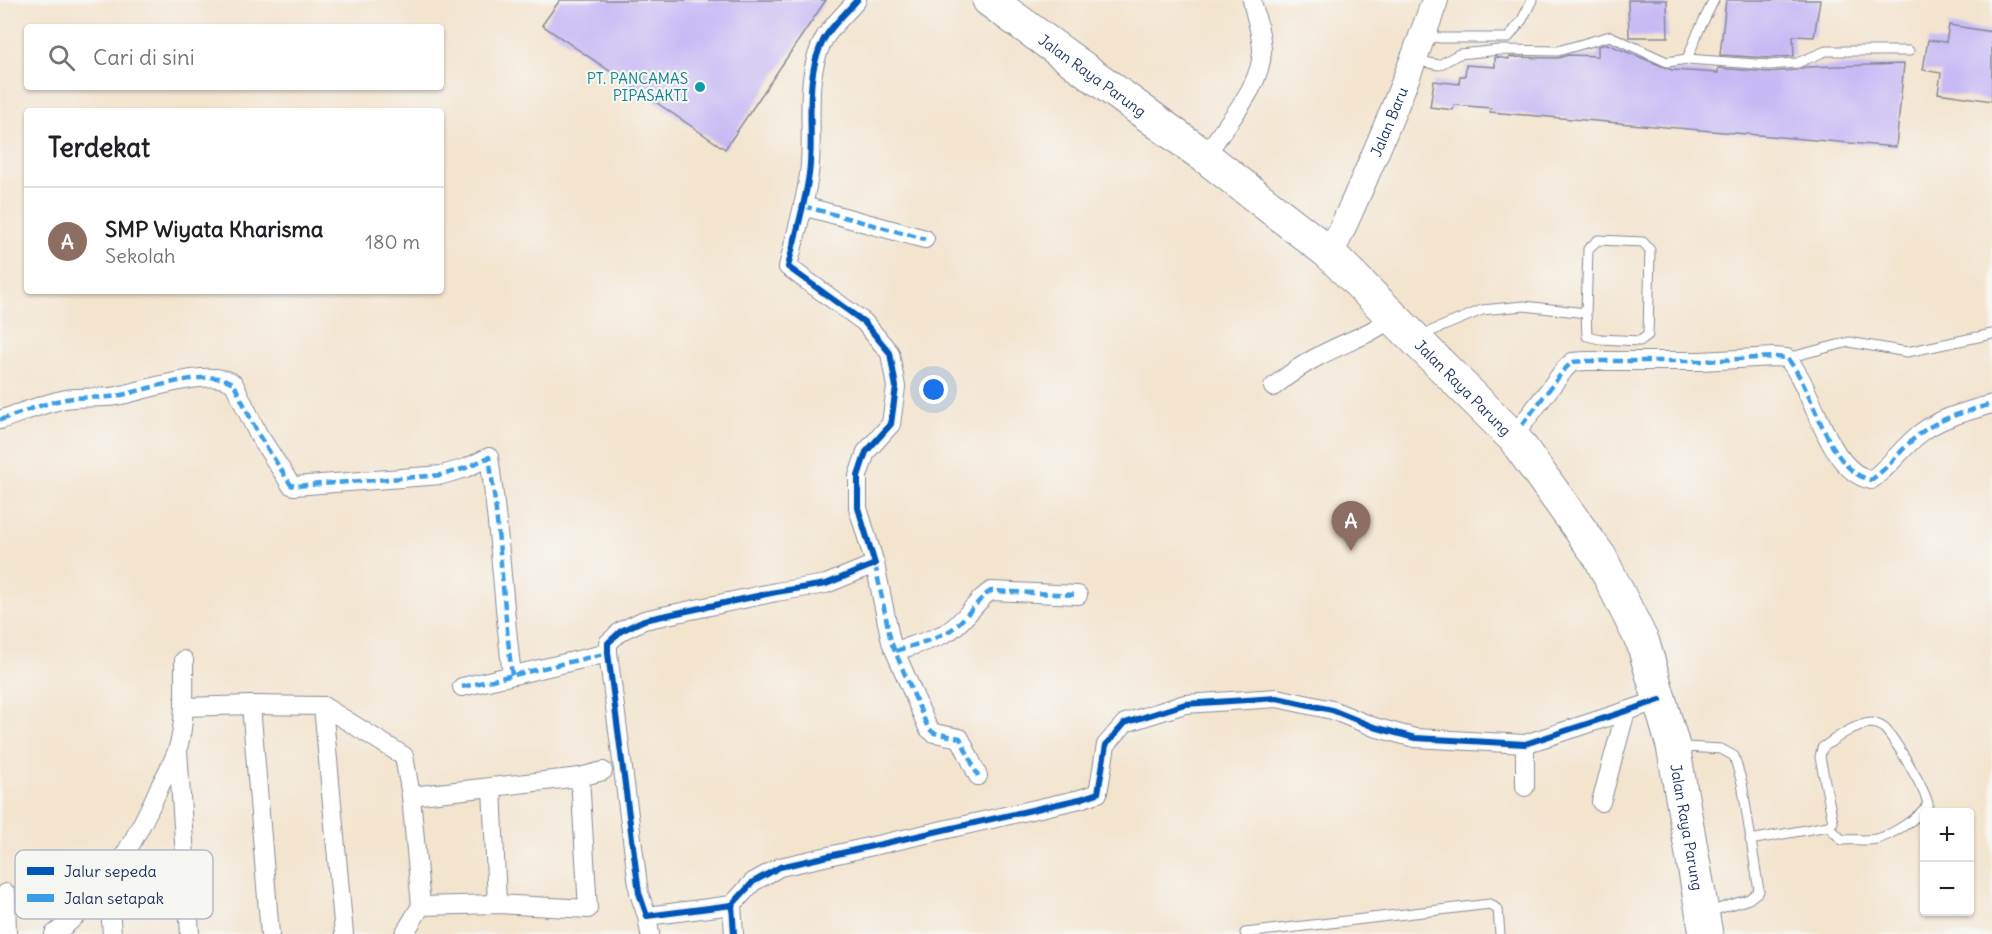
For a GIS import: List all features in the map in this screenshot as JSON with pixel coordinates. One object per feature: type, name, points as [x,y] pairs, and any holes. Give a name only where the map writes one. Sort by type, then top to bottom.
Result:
[{"type":"highway","name":"Jalan Raya Parung","points":[[989,0],[1208,158],[1329,253],[1514,438],[1600,557],[1643,643],[1673,746],[1714,926]]},
{"type":"highway","name":"Jalan Raya Parung","points":[[1025,0],[1215,142],[1337,240],[1522,425],[1567,482],[1618,555],[1658,639],[1707,845],[1714,926]]},
{"type":"main road","name":"Jalan Baru","points":[[1337,240],[1382,142],[1415,60],[1435,0]]},
{"type":"street","points":[[857,0],[825,37],[813,73],[810,172],[788,267],[864,322],[890,353],[896,387],[891,424],[866,452],[858,476],[858,508],[875,564],[891,642],[928,728],[934,733],[960,738],[978,776]]},
{"type":"street","points":[[1215,142],[1256,79],[1261,65],[1259,25],[1252,0]]},
{"type":"street","points":[[803,206],[925,239]]},
{"type":"street","points":[[1274,387],[1303,365],[1363,337],[1393,317]]},
{"type":"street","points":[[1522,425],[1572,362],[1787,358],[1797,369],[1828,439],[1851,473],[1871,480],[1923,431],[1940,422],[1992,404]]},
{"type":"street","points":[[0,420],[66,399],[115,396],[192,378],[219,377],[229,379],[234,384],[258,434],[291,485],[431,477],[466,468],[489,457],[512,675]]},
{"type":"street","points":[[650,934],[648,916],[639,893],[608,643],[621,631],[644,620],[776,592],[826,584],[875,564]]},
{"type":"street","points":[[896,651],[949,631],[991,591],[1078,595]]},
{"type":"street","points":[[462,687],[608,653]]},
{"type":"street","points":[[184,660],[184,707],[178,748],[185,850]]},
{"type":"street","points":[[648,916],[732,904],[753,882],[780,867],[1098,793],[1106,745],[1125,723],[1185,704],[1277,698],[1332,710],[1374,727],[1415,738],[1525,744],[1660,700]]},
{"type":"street","points":[[251,705],[270,934]]},
{"type":"street","points":[[184,707],[323,706],[404,756],[411,796],[421,906],[404,934]]},
{"type":"street","points":[[323,706],[344,934]]},
{"type":"street","points":[[1601,802],[1626,711]]},
{"type":"street","points":[[1525,744],[1526,788]]},
{"type":"street","points":[[127,850],[145,819],[178,748]]},
{"type":"street","points":[[411,796],[580,777],[603,771]]},
{"type":"street","points":[[421,906],[497,904],[588,909],[580,777]]},
{"type":"street","points":[[492,788],[497,904]]},
{"type":"street","points":[[6,893],[7,934]]},
{"type":"street","points":[[732,904],[735,934]]},
{"type":"street","points":[[54,934],[74,919]]},
{"type":"street","points":[[111,919],[112,934]]},
{"type":"street","points":[[189,919],[190,934]]},
{"type":"lane","points":[[1423,36],[1508,38],[1522,20],[1532,0]]},
{"type":"lane","points":[[1687,59],[1714,0]]},
{"type":"lane","points":[[1415,60],[1439,65],[1459,54],[1500,50],[1558,51],[1610,36],[1649,56],[1667,62],[1687,59],[1769,65],[1797,63],[1826,51],[1910,51]]},
{"type":"lane","points":[[1598,240],[1643,242],[1650,250],[1648,335],[1640,341],[1587,336],[1586,313],[1588,249],[1598,240]]},
{"type":"lane","points":[[1429,333],[1482,310],[1524,306],[1586,313]]},
{"type":"lane","points":[[1787,358],[1849,342],[1907,352],[1992,333]]},
{"type":"lane","points":[[1750,840],[1828,826],[1833,822],[1820,757],[1822,748],[1858,726],[1872,723],[1883,727],[1912,770],[1926,795],[1928,804],[1923,812],[1888,834],[1876,838],[1842,840],[1828,826]]},
{"type":"lane","points":[[1685,747],[1721,749],[1734,756],[1742,783],[1759,891],[1714,926]]},
{"type":"lane","points":[[1245,933],[1490,904],[1498,910],[1500,934]]},
{"type":"building","name":"PT. PANCAMAS PIPASAKTI","points":[[560,0],[826,0],[725,149],[542,25]]},
{"type":"building","points":[[1628,0],[1667,0],[1668,37],[1629,37]]},
{"type":"building","points":[[1726,0],[1820,0],[1814,37],[1793,36],[1794,56],[1769,58],[1720,55]]},
{"type":"building","points":[[1949,25],[1992,32],[1992,101],[1938,93],[1941,73],[1923,70],[1928,40],[1946,42]]},
{"type":"building","points":[[1607,44],[1672,70],[1718,73],[1718,68],[1769,72],[1797,70],[1805,67],[1904,64],[1896,147],[1490,112],[1491,108],[1454,105],[1453,110],[1430,107],[1434,81],[1459,84],[1460,76],[1465,76],[1466,65],[1495,67],[1495,57],[1509,59],[1510,57],[1558,58],[1568,55],[1598,56],[1598,46]]},
{"type":"marked path","points":[[803,206],[925,239]]},
{"type":"marked path","points":[[1522,425],[1572,362],[1787,358],[1797,372],[1832,445],[1843,461],[1856,473],[1871,480],[1915,438],[1930,427],[1956,415],[1992,404]]},
{"type":"marked path","points":[[0,420],[66,399],[117,396],[177,381],[211,378],[224,379],[234,384],[258,434],[291,485],[294,486],[442,475],[466,468],[489,457],[512,675]]},
{"type":"marked path","points":[[875,564],[891,642],[928,728],[934,733],[960,738],[978,776]]},
{"type":"marked path","points":[[896,651],[949,631],[991,591],[1078,595]]},
{"type":"marked path","points":[[462,687],[608,653],[608,650]]},
{"type":"cycle path","points":[[734,934],[732,905],[647,916],[639,893],[608,643],[621,631],[644,620],[776,592],[826,584],[875,564],[858,508],[858,476],[866,452],[891,424],[896,387],[890,353],[864,322],[788,267],[809,174],[811,88],[817,54],[827,34],[857,0]]},
{"type":"cycle path","points":[[732,905],[753,882],[780,867],[1098,793],[1106,745],[1125,723],[1185,704],[1277,698],[1332,710],[1374,727],[1415,738],[1525,744],[1660,700]]},
{"type":"place","name":"PT. PANCAMAS PIPASAKTI","points":[[700,87]]},
{"type":"place","name":"SMP Wiyata Kharisma","points":[[1351,551]]}]
